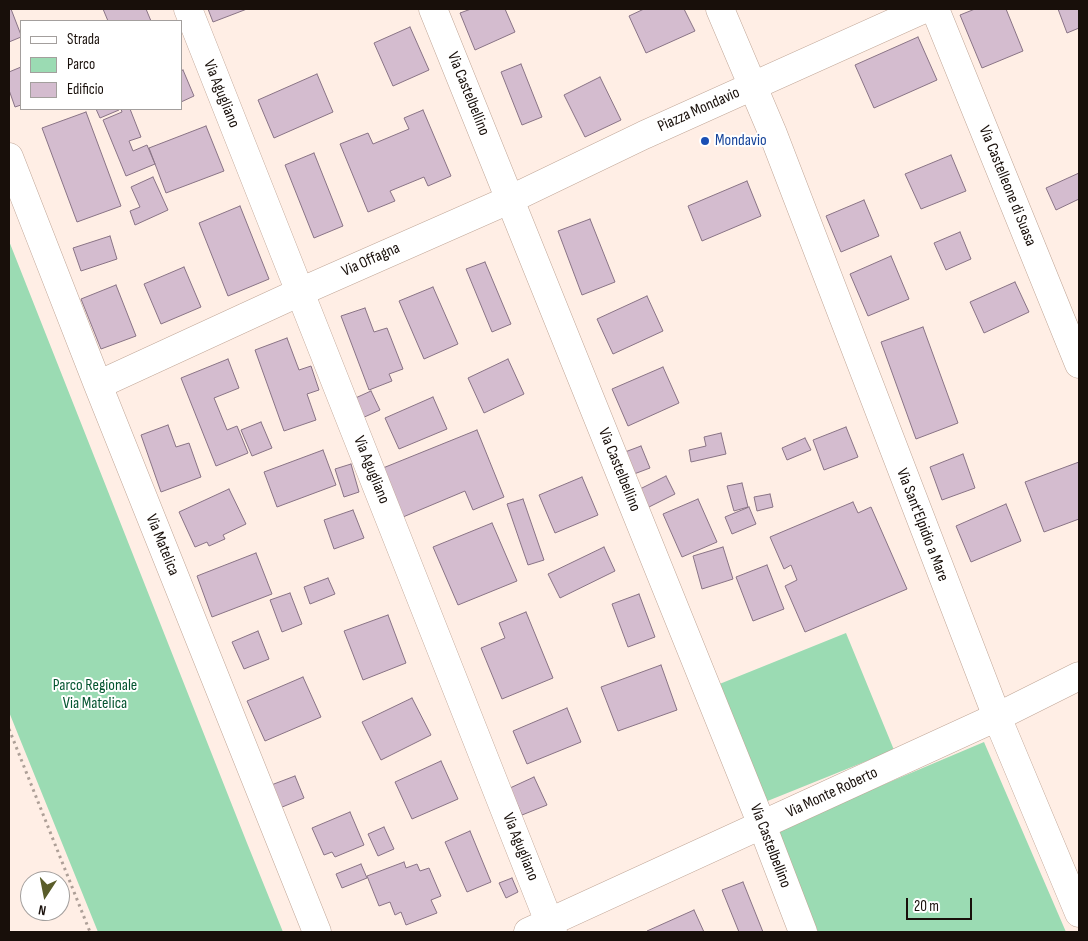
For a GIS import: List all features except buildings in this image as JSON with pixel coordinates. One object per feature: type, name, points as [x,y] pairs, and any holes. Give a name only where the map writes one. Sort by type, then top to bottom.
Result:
[{"type":"street","name":"Via Agugliano","points":[[188,9],[300,292],[544,929]]},
{"type":"street","name":"Via Castelbellino","points":[[434,9],[762,825],[803,932]]},
{"type":"street","name":"Piazza Mondavio","points":[[644,134],[924,9]]},
{"type":"street","name":"Via Castelleone di Suasa","points":[[935,9],[1079,364]]},
{"type":"street","name":"Piazza Mondavio","points":[[725,20],[773,134]]},
{"type":"street","name":"Via Offagna","points":[[98,385],[300,292],[511,199],[644,134]]},
{"type":"street","name":"Via Sant'Elpidio a Mare","points":[[773,134],[997,717],[1079,913]]},
{"type":"street","name":"Via Matelica","points":[[9,157],[317,932]]},
{"type":"street","name":"Via Monte Roberto","points":[[544,929],[762,825],[997,717],[1079,676]]},
{"type":"path","points":[[9,729],[90,932]]},
{"type":"green space","name":"Parco Regionale Via Matelica","points":[[9,241],[283,932],[98,932],[9,712]]},
{"type":"green space","points":[[846,633],[894,750],[765,802],[717,685]]},
{"type":"green space","points":[[984,742],[1066,932],[818,932],[774,831]]},
{"type":"place","name":"Mondavio","points":[[705,141]]}]
